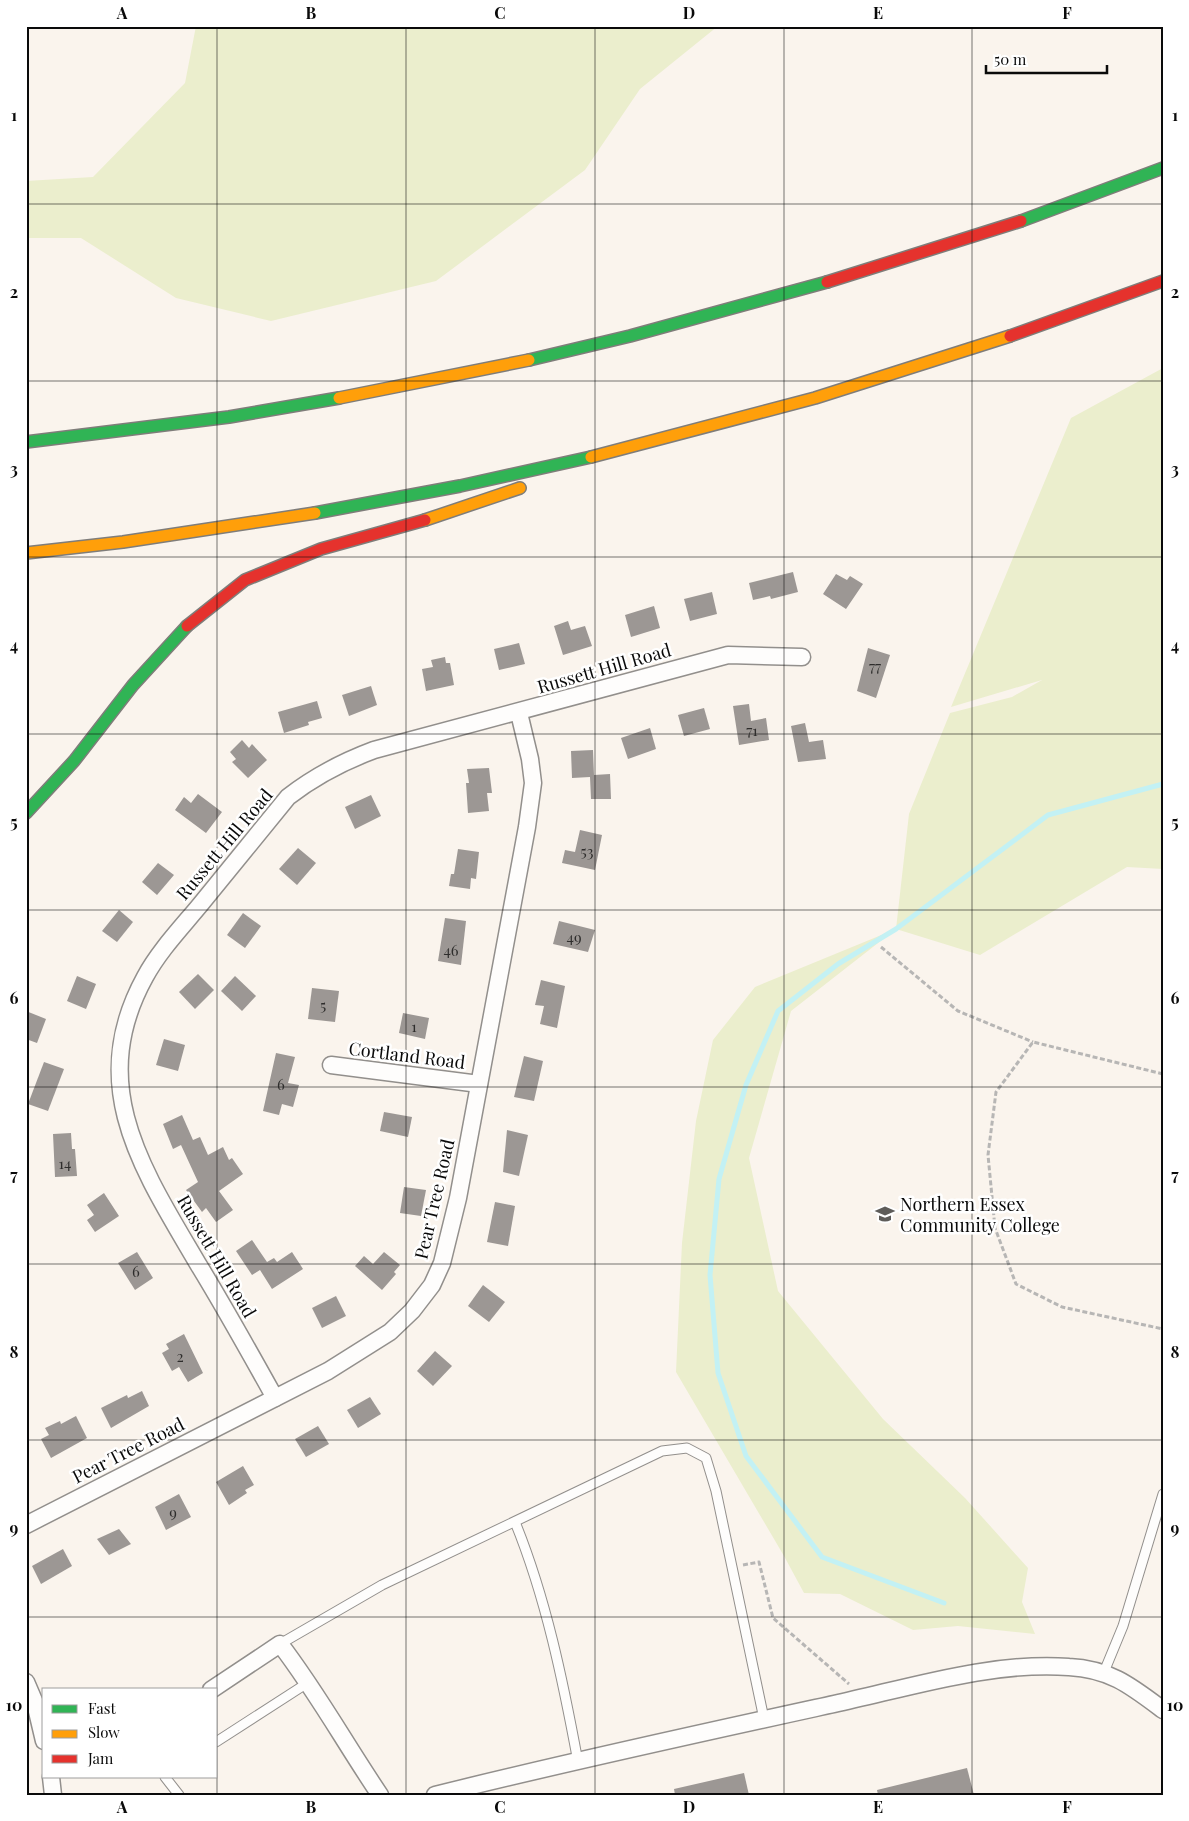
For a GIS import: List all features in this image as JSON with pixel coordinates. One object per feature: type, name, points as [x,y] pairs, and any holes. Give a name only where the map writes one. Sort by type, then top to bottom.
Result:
[{"type":"highway","points":[[26,442],[115,433],[292,408],[467,374],[603,344],[735,310],[900,261],[1054,209],[1163,168]]},
{"type":"highway","points":[[26,554],[306,515],[489,480],[610,454],[771,411],[975,348],[1059,320],[1163,281]]},
{"type":"highway","points":[[26,813],[74,761],[133,685],[180,632],[245,580],[321,549],[452,513],[610,454]]},
{"type":"street","name":"Russett Hill Road","points":[[275,1398],[137,1154],[125,1119],[119,1071],[121,1042],[130,1011],[145,977],[171,940],[288,797],[311,779],[340,763],[374,750],[519,713],[728,655],[802,657]]},
{"type":"street","name":"Pear Tree Road","points":[[26,1525],[328,1371],[390,1332],[412,1311],[432,1285],[442,1263],[458,1198],[533,783],[530,759],[519,713]]},
{"type":"street","name":"Cortland Road","points":[[330,1065],[479,1084]]},
{"type":"street","points":[[215,1688],[280,1644],[309,1682],[380,1795]]},
{"type":"street","points":[[435,1795],[853,1700],[1003,1669],[1068,1666],[1104,1672],[1126,1682],[1163,1710]]},
{"type":"street","points":[[26,1682],[35,1703],[42,1733]]},
{"type":"street","points":[[51,1778],[53,1795]]},
{"type":"lane","points":[[280,1644],[382,1584],[662,1451],[687,1448],[706,1458],[716,1491],[764,1720]]},
{"type":"lane","points":[[1104,1672],[1123,1626],[1163,1494]]},
{"type":"lane","points":[[515,1522],[532,1563],[569,1713],[578,1762]]},
{"type":"lane","points":[[218,1741],[309,1682]]},
{"type":"lane","points":[[166,1778],[179,1795]]},
{"type":"path","points":[[880,947],[958,1011],[1033,1042],[1163,1074]]},
{"type":"path","points":[[1033,1042],[996,1092],[988,1155],[995,1228],[1016,1284],[1062,1307],[1163,1329]]},
{"type":"path","points":[[732,1568],[759,1562],[773,1618],[849,1684],[853,1700]]},
{"type":"green space","points":[[196,26],[718,26],[640,89],[585,170],[436,281],[271,321],[176,298],[81,238],[26,238],[26,181],[93,177],[185,83]]},
{"type":"green space","points":[[1163,368],[1163,869],[1127,867],[980,955],[896,929],[909,814],[950,713],[1012,697],[1042,680],[951,707],[1071,418]]},
{"type":"green space","points":[[896,929],[791,1011],[749,1158],[778,1291],[883,1419],[965,1498],[1028,1568],[1022,1602],[1035,1634],[958,1626],[913,1630],[840,1594],[804,1593],[676,1372],[682,1243],[696,1121],[713,1040],[755,987]]},
{"type":"building","points":[[793,572],[798,592],[771,599],[770,596],[753,600],[749,583]]},
{"type":"building","points":[[836,574],[847,580],[850,576],[863,584],[846,609],[823,594]]},
{"type":"building","points":[[712,592],[717,614],[690,621],[684,599]]},
{"type":"building","points":[[654,606],[660,628],[631,637],[625,615]]},
{"type":"building","points":[[568,621],[571,630],[585,626],[592,646],[563,655],[554,626]]},
{"type":"building","points":[[519,643],[525,664],[499,670],[494,649]]},
{"type":"building","points":[[868,648],[890,655],[876,698],[857,691]]},
{"type":"building","points":[[445,657],[446,663],[450,663],[454,685],[426,691],[422,669],[433,667],[431,660]]},
{"type":"building","points":[[371,686],[377,705],[349,716],[342,695]]},
{"type":"building","points":[[317,701],[322,718],[308,722],[309,725],[284,733],[278,712]]},
{"type":"building","points":[[749,704],[751,721],[766,718],[769,740],[739,745],[733,706]]},
{"type":"building","points":[[704,708],[710,729],[684,736],[678,715]]},
{"type":"building","points":[[805,723],[809,742],[823,740],[826,759],[798,762],[791,726]]},
{"type":"building","points":[[650,728],[656,749],[628,759],[621,738]]},
{"type":"building","points":[[242,740],[249,748],[252,744],[267,760],[248,778],[232,762],[236,759],[230,752]]},
{"type":"building","points":[[593,750],[594,775],[610,774],[611,799],[591,799],[590,777],[572,778],[571,751]]},
{"type":"building","points":[[489,768],[492,793],[487,793],[489,811],[468,813],[466,783],[469,783],[467,769]]},
{"type":"building","points":[[198,794],[222,812],[206,833],[175,810],[184,797],[191,803]]},
{"type":"building","points":[[371,795],[381,816],[355,829],[345,807]]},
{"type":"building","points":[[580,830],[602,835],[595,870],[562,863],[565,850],[575,852]]},
{"type":"building","points":[[298,848],[316,863],[297,885],[279,869]]},
{"type":"building","points":[[458,849],[479,852],[476,879],[471,878],[470,889],[449,886],[451,874],[454,874]]},
{"type":"building","points":[[158,863],[174,875],[157,895],[142,882]]},
{"type":"building","points":[[119,910],[133,922],[117,942],[102,931]]},
{"type":"building","points":[[243,913],[261,926],[245,948],[227,935]]},
{"type":"building","points":[[445,918],[466,921],[461,965],[438,961]]},
{"type":"building","points":[[559,921],[595,930],[588,952],[553,944]]},
{"type":"building","points":[[198,974],[214,990],[195,1009],[179,992]]},
{"type":"building","points":[[77,976],[96,984],[86,1009],[67,1001]]},
{"type":"building","points":[[235,976],[256,996],[242,1011],[221,991]]},
{"type":"building","points":[[541,980],[565,986],[557,1028],[540,1024],[544,1006],[535,1005]]},
{"type":"building","points":[[312,988],[339,991],[335,1022],[308,1019]]},
{"type":"building","points":[[26,1011],[46,1019],[37,1043],[26,1039]]},
{"type":"building","points":[[403,1013],[429,1018],[425,1039],[399,1033]]},
{"type":"building","points":[[164,1039],[185,1045],[178,1071],[156,1065]]},
{"type":"building","points":[[276,1053],[295,1057],[288,1083],[299,1085],[293,1107],[282,1104],[279,1115],[263,1111]]},
{"type":"building","points":[[524,1056],[543,1061],[534,1101],[514,1097]]},
{"type":"building","points":[[44,1062],[64,1069],[48,1111],[28,1104]]},
{"type":"building","points":[[384,1112],[412,1117],[408,1137],[380,1131]]},
{"type":"building","points":[[182,1115],[193,1140],[200,1137],[208,1155],[223,1147],[229,1160],[232,1158],[243,1174],[219,1191],[233,1210],[216,1222],[206,1208],[202,1212],[186,1190],[198,1182],[181,1145],[173,1149],[163,1124]]},
{"type":"building","points":[[507,1130],[528,1135],[519,1176],[503,1172]]},
{"type":"building","points":[[71,1133],[72,1149],[75,1149],[77,1176],[55,1177],[53,1134]]},
{"type":"building","points":[[404,1187],[426,1190],[421,1216],[400,1213]]},
{"type":"building","points":[[104,1193],[119,1216],[95,1232],[87,1220],[94,1215],[87,1205]]},
{"type":"building","points":[[495,1202],[515,1206],[508,1246],[487,1242]]},
{"type":"building","points":[[252,1240],[267,1262],[274,1258],[277,1262],[292,1252],[303,1269],[272,1289],[260,1270],[252,1275],[236,1251]]},
{"type":"building","points":[[137,1252],[153,1278],[135,1290],[118,1263]]},
{"type":"building","points":[[384,1252],[400,1265],[394,1272],[396,1274],[382,1290],[355,1266],[364,1256],[373,1264]]},
{"type":"building","points":[[483,1285],[505,1302],[489,1322],[468,1306]]},
{"type":"building","points":[[336,1296],[346,1316],[322,1328],[312,1308]]},
{"type":"building","points":[[184,1334],[203,1373],[188,1382],[179,1367],[172,1371],[162,1353],[169,1349],[166,1344]]},
{"type":"building","points":[[435,1351],[452,1366],[433,1386],[417,1371]]},
{"type":"building","points":[[142,1391],[149,1406],[111,1428],[101,1408],[127,1395],[128,1398]]},
{"type":"building","points":[[370,1397],[381,1414],[358,1428],[347,1410]]},
{"type":"building","points":[[76,1416],[87,1438],[51,1458],[41,1439],[49,1435],[45,1428],[60,1421],[61,1424]]},
{"type":"building","points":[[318,1426],[329,1444],[306,1457],[295,1439]]},
{"type":"building","points":[[243,1466],[254,1485],[245,1490],[247,1493],[229,1505],[216,1482]]},
{"type":"building","points":[[179,1494],[191,1517],[166,1530],[155,1507]]},
{"type":"building","points":[[119,1529],[131,1544],[109,1555],[97,1539]]},
{"type":"building","points":[[63,1549],[72,1566],[41,1584],[32,1566]]},
{"type":"building","points":[[967,1768],[974,1795],[878,1795],[877,1790]]},
{"type":"building","points":[[744,1773],[749,1795],[675,1795],[674,1789]]},
{"type":"waterway","points":[[944,1603],[822,1557],[746,1456],[718,1373],[710,1275],[719,1179],[746,1085],[778,1011],[838,964],[896,929],[1048,815],[1163,784]]},
{"type":"traffic: fast","points":[[1021,221],[1163,168]]},
{"type":"traffic: fast","points":[[529,360],[630,336],[827,282]]},
{"type":"traffic: fast","points":[[26,442],[229,417],[339,398]]},
{"type":"traffic: fast","points":[[315,513],[460,486],[591,457]]},
{"type":"traffic: fast","points":[[26,813],[74,761],[133,685],[187,626]]},
{"type":"traffic: slow","points":[[591,457],[815,398],[1010,336]]},
{"type":"traffic: slow","points":[[339,398],[529,360]]},
{"type":"traffic: slow","points":[[425,520],[520,488]]},
{"type":"traffic: slow","points":[[26,553],[123,542],[315,513]]},
{"type":"traffic: jam","points":[[827,282],[1021,221]]},
{"type":"traffic: jam","points":[[1010,336],[1163,281]]},
{"type":"traffic: jam","points":[[187,626],[245,580],[321,549],[425,520]]},
{"type":"place","name":"Northern Essex Community College","points":[[885,1214]]}]
